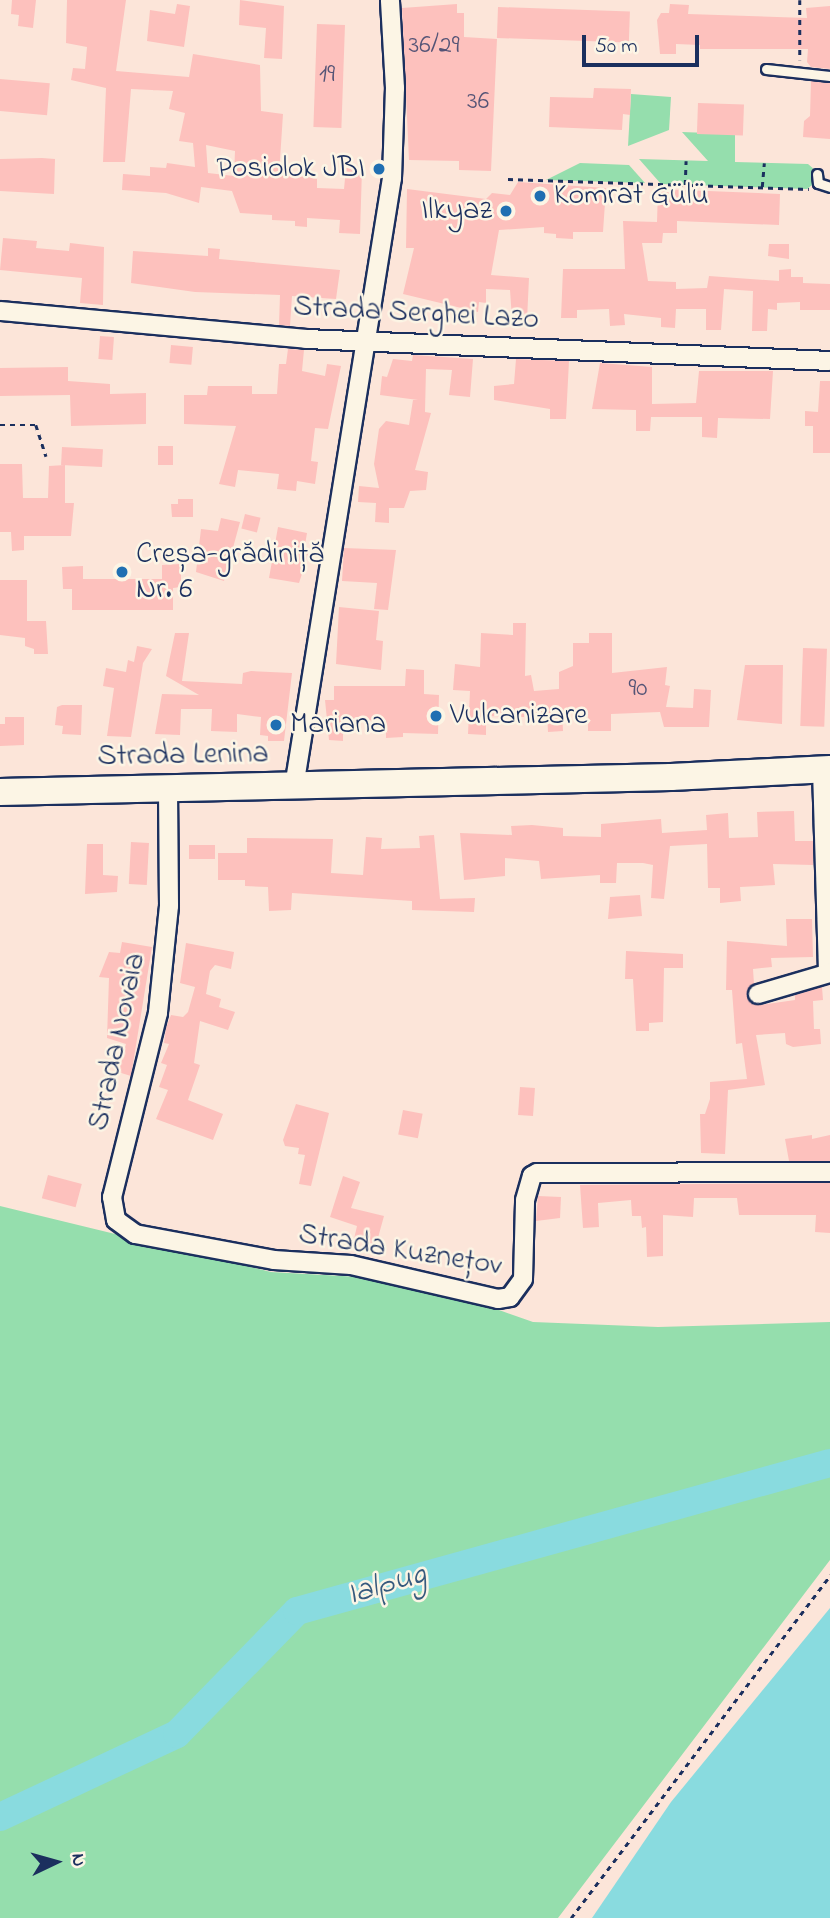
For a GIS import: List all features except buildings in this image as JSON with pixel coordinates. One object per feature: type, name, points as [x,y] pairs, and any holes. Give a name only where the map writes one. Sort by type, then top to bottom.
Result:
[{"type":"main road","name":"Strada Lenina","points":[[0,792],[294,787],[826,769]]},
{"type":"street","points":[[294,787],[366,341],[394,146],[390,0]]},
{"type":"street","name":"Strada Serghei Lazo","points":[[0,311],[366,341],[830,361]]},
{"type":"street","points":[[758,994],[829,973],[826,769]]},
{"type":"street","name":"Strada Novaia","points":[[116,1220],[111,1197],[158,1013],[164,967],[169,906],[168,790]]},
{"type":"street","name":"Strada Kuznețov","points":[[116,1220],[135,1234],[209,1251],[351,1265],[498,1299],[510,1297],[523,1279],[526,1200],[532,1176],[537,1173],[830,1172]]},
{"type":"lane","points":[[766,69],[830,76]]},
{"type":"lane","points":[[817,174],[818,183],[825,188]]},
{"type":"path","points":[[800,0],[800,74]]},
{"type":"path","points":[[685,185],[686,161]]},
{"type":"path","points":[[762,187],[764,163]]},
{"type":"path","points":[[508,179],[825,188]]},
{"type":"path","points":[[0,425],[36,425],[46,456]]},
{"type":"path","points":[[571,1918],[830,1575]]},
{"type":"green space","points":[[631,94],[671,97],[669,130],[628,146]]},
{"type":"green space","points":[[682,132],[735,134],[735,162],[808,164],[815,170],[816,182],[807,189],[661,184],[639,159],[708,161]]},
{"type":"green space","points":[[580,163],[629,165],[645,183],[546,180]]},
{"type":"green space","points":[[0,1206],[271,1272],[360,1277],[499,1310],[533,1322],[658,1327],[830,1322],[830,1560],[558,1918],[0,1918]]},
{"type":"water","points":[[830,1608],[830,1918],[592,1918],[671,1802]]},
{"type":"waterway","name":"Ialpug","points":[[0,1817],[177,1734],[297,1611],[830,1463]]},
{"type":"place","name":"Posiolok JBI","points":[[379,169]]},
{"type":"place","name":"Komrat Gülü","points":[[540,196]]},
{"type":"place","name":"Ilkyaz","points":[[506,211]]},
{"type":"place","name":"Creșa-grădiniță Nr. 6","points":[[122,572]]},
{"type":"place","name":"Vulcanizare","points":[[436,716]]},
{"type":"place","name":"Mariana","points":[[276,725]]}]
